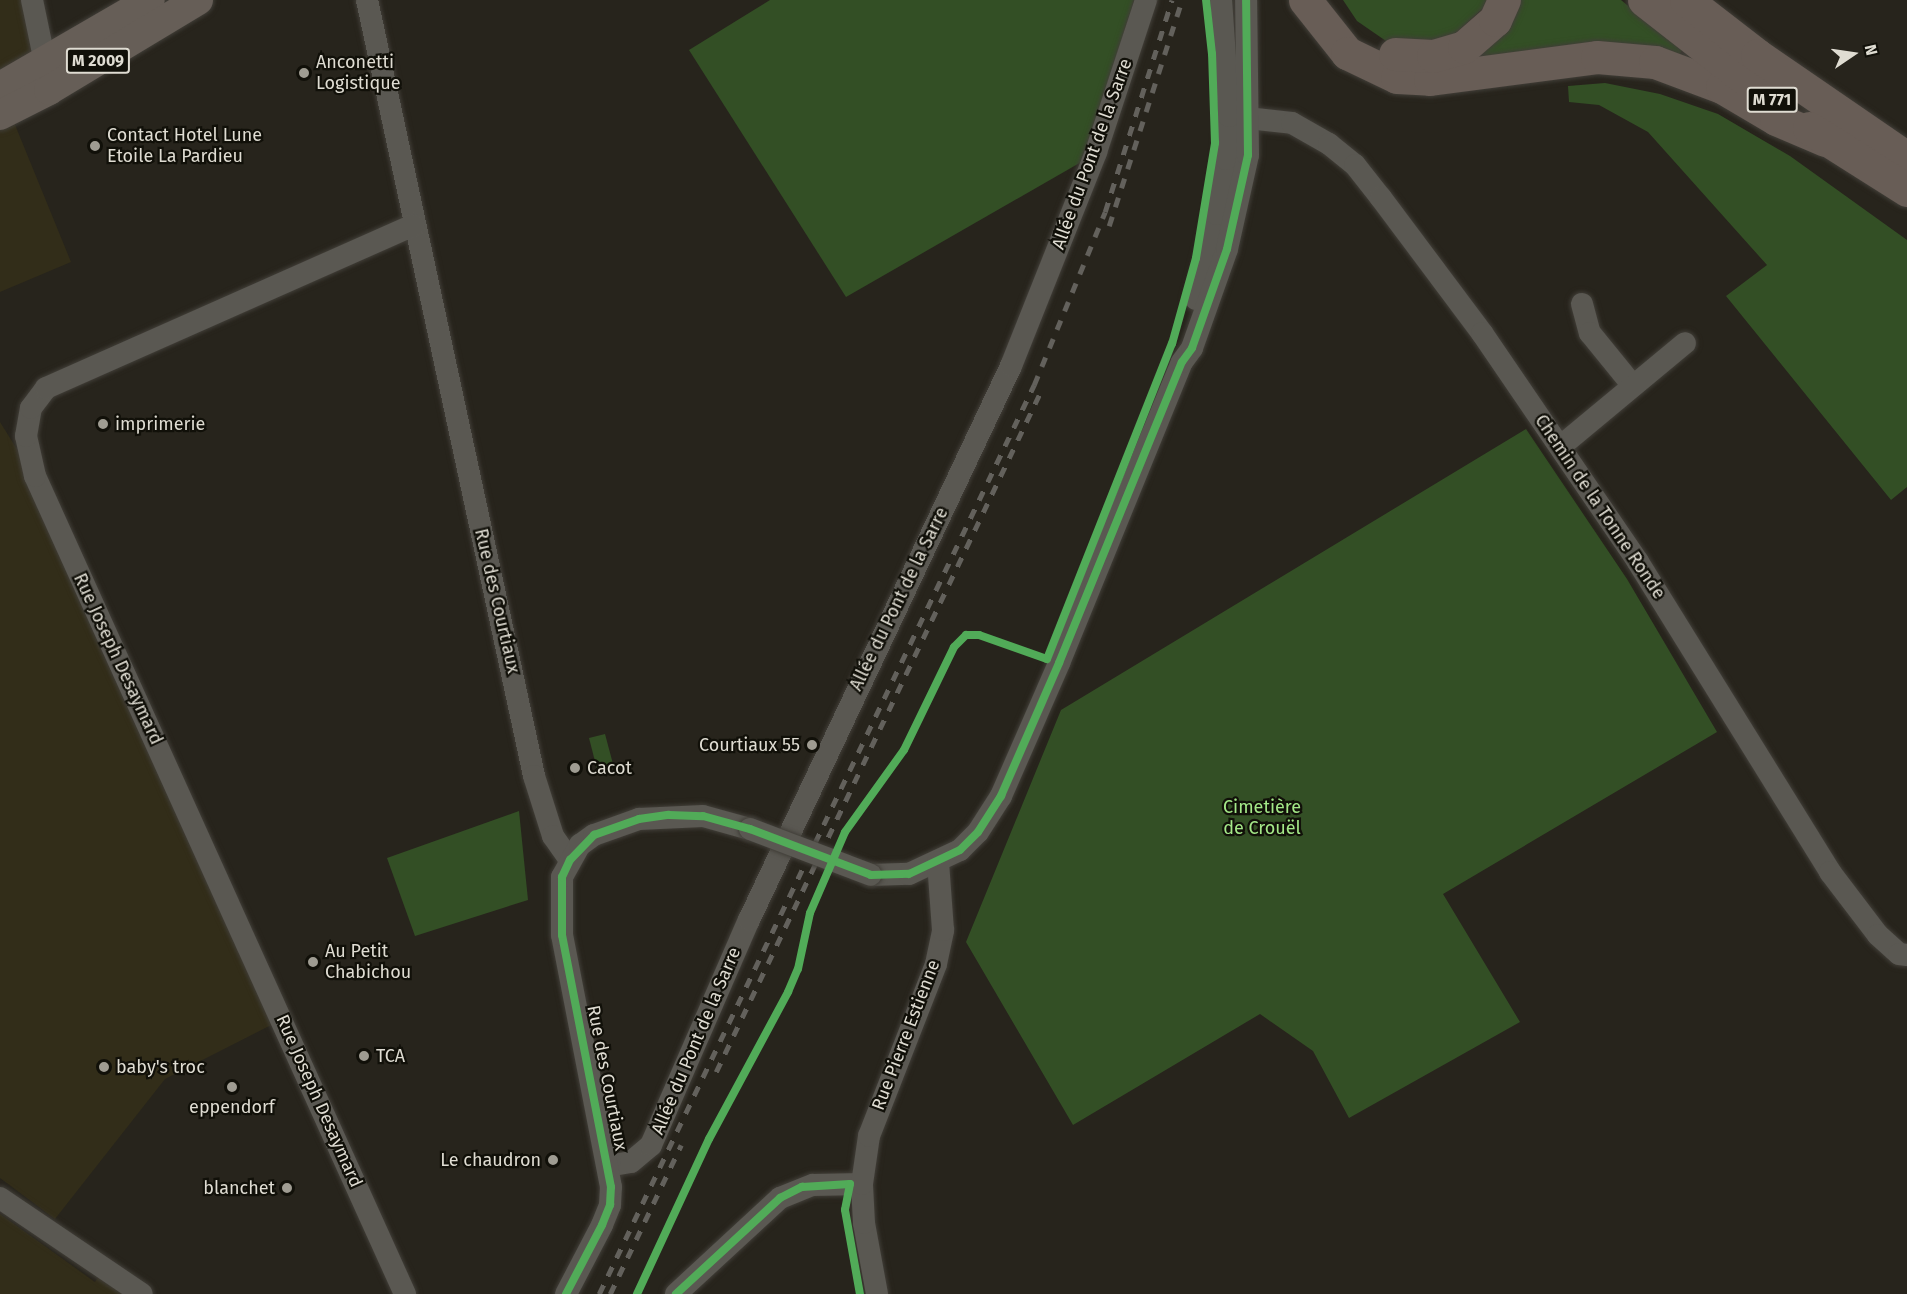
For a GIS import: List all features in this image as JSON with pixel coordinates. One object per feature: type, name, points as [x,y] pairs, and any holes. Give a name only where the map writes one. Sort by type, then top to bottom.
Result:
[{"type":"highway","points":[[1305,0],[1347,53],[1396,77],[1430,79],[1597,57],[1655,62],[1722,87],[1776,119],[1825,140]]},
{"type":"highway","points":[[1329,0],[1364,40],[1398,55],[1433,56],[1464,47],[1495,20],[1504,0]]},
{"type":"highway","name":"M 771","points":[[1644,0],[1825,140],[1907,190]]},
{"type":"highway","name":"M 771","points":[[1686,0],[1757,55],[1907,158]]},
{"type":"highway","points":[[1709,0],[1757,55]]},
{"type":"main road","name":"M 2009","points":[[0,87],[45,63],[150,0]]},
{"type":"main road","name":"M 2009","points":[[0,116],[49,90],[198,0]]},
{"type":"street","points":[[32,0],[45,63]]},
{"type":"street","name":"Rue des Courtiaux","points":[[367,0],[534,776],[553,836],[570,860],[562,877],[562,935],[608,1166],[610,1205],[566,1294]]},
{"type":"street","name":"Allée du Pont de la Sarre","points":[[608,1166],[631,1162],[651,1145],[749,920],[1011,366],[1096,152],[1146,0]]},
{"type":"street","points":[[1221,0],[1239,117]]},
{"type":"street","points":[[570,860],[594,835],[639,819],[703,816],[750,829],[871,874],[909,874],[960,850],[978,832],[1001,796],[1182,362],[1192,348],[1227,249],[1242,191],[1239,117],[1246,0]]},
{"type":"street","name":"Chemin de la Tonne Ronde","points":[[1239,117],[1292,123],[1329,144],[1355,165],[1482,333],[1561,446],[1638,562],[1830,872],[1878,935],[1903,954]]},
{"type":"street","name":"Rue Joseph Desaymard","points":[[405,1294],[34,476],[26,436],[31,408],[46,388],[414,225]]},
{"type":"street","points":[[1582,304],[1590,333],[1633,386]]},
{"type":"street","points":[[1561,446],[1684,343]]},
{"type":"street","name":"Rue Pierre Estienne","points":[[877,1294],[864,1223],[862,1184],[869,1136],[878,1104],[938,953],[943,930],[938,862]]},
{"type":"street","points":[[676,1294],[780,1198],[813,1185],[862,1184]]},
{"type":"street","points":[[0,1198],[142,1294]]},
{"type":"shaded area","points":[[0,0],[32,0],[45,62],[0,87]]},
{"type":"shaded area","points":[[0,88],[71,262],[0,292]]},
{"type":"shaded area","points":[[0,422],[33,475],[285,1018],[165,1079],[55,1219],[0,1178]]},
{"type":"shaded area","points":[[0,1214],[95,1282],[105,1267],[142,1294],[0,1294]]},
{"type":"green space","points":[[770,0],[1134,0],[1083,161],[846,297],[689,50]]},
{"type":"green space","points":[[1343,0],[1492,0],[1446,42],[1386,41],[1357,21]]},
{"type":"green space","points":[[1514,0],[1621,0],[1682,50],[1677,60],[1445,70]]},
{"type":"green space","points":[[1605,83],[1660,94],[1718,114],[1790,156],[1907,240],[1907,487],[1891,500],[1726,296],[1767,265],[1648,132],[1599,105],[1569,102],[1568,86]]},
{"type":"green space","name":"Cimetière de Crouël","points":[[1526,429],[1627,579],[1717,732],[1443,894],[1520,1022],[1349,1118],[1313,1051],[1260,1014],[1073,1125],[966,942],[1061,710]]},
{"type":"green space","points":[[605,734],[613,764],[597,769],[589,738]]},
{"type":"green space","points":[[519,811],[528,900],[415,936],[387,858]]},
{"type":"railway","points":[[599,1294],[1034,385],[1105,212],[1172,0]]},
{"type":"railway","points":[[1109,226],[1182,0]]},
{"type":"railway","points":[[716,1072],[1039,395]]},
{"type":"railway","points":[[610,1294],[681,1145]]},
{"type":"cycle path","points":[[637,1294],[709,1139],[788,992],[798,969],[810,913],[845,832],[904,750],[954,647],[966,635],[979,635],[1047,659],[1172,344],[1196,258],[1215,143],[1212,54],[1206,0]]},
{"type":"cycle path","points":[[566,1294],[602,1225],[610,1205],[611,1187],[562,935],[562,877],[570,860],[594,835],[639,819],[669,815],[703,816],[750,829],[871,875],[909,874],[960,850],[978,832],[1001,796],[1059,663],[1182,362],[1192,348],[1227,249],[1248,155],[1246,0]]},
{"type":"cycle path","points":[[676,1294],[780,1198],[802,1187],[850,1184],[845,1210],[860,1294]]},
{"type":"place","name":"Anconetti Logistique","points":[[304,73]]},
{"type":"place","name":"Contact Hotel Lune Etoile La Pardieu","points":[[95,146]]},
{"type":"place","name":"imprimerie","points":[[103,424]]},
{"type":"place","name":"Courtiaux 55","points":[[812,745]]},
{"type":"place","name":"Cacot","points":[[575,768]]},
{"type":"place","name":"Au Petit Chabichou","points":[[313,962]]},
{"type":"place","name":"TCA","points":[[364,1056]]},
{"type":"place","name":"baby's troc","points":[[104,1067]]},
{"type":"place","name":"eppendorf","points":[[232,1087]]},
{"type":"place","name":"Le chaudron","points":[[553,1160]]},
{"type":"place","name":"blanchet","points":[[287,1188]]}]
